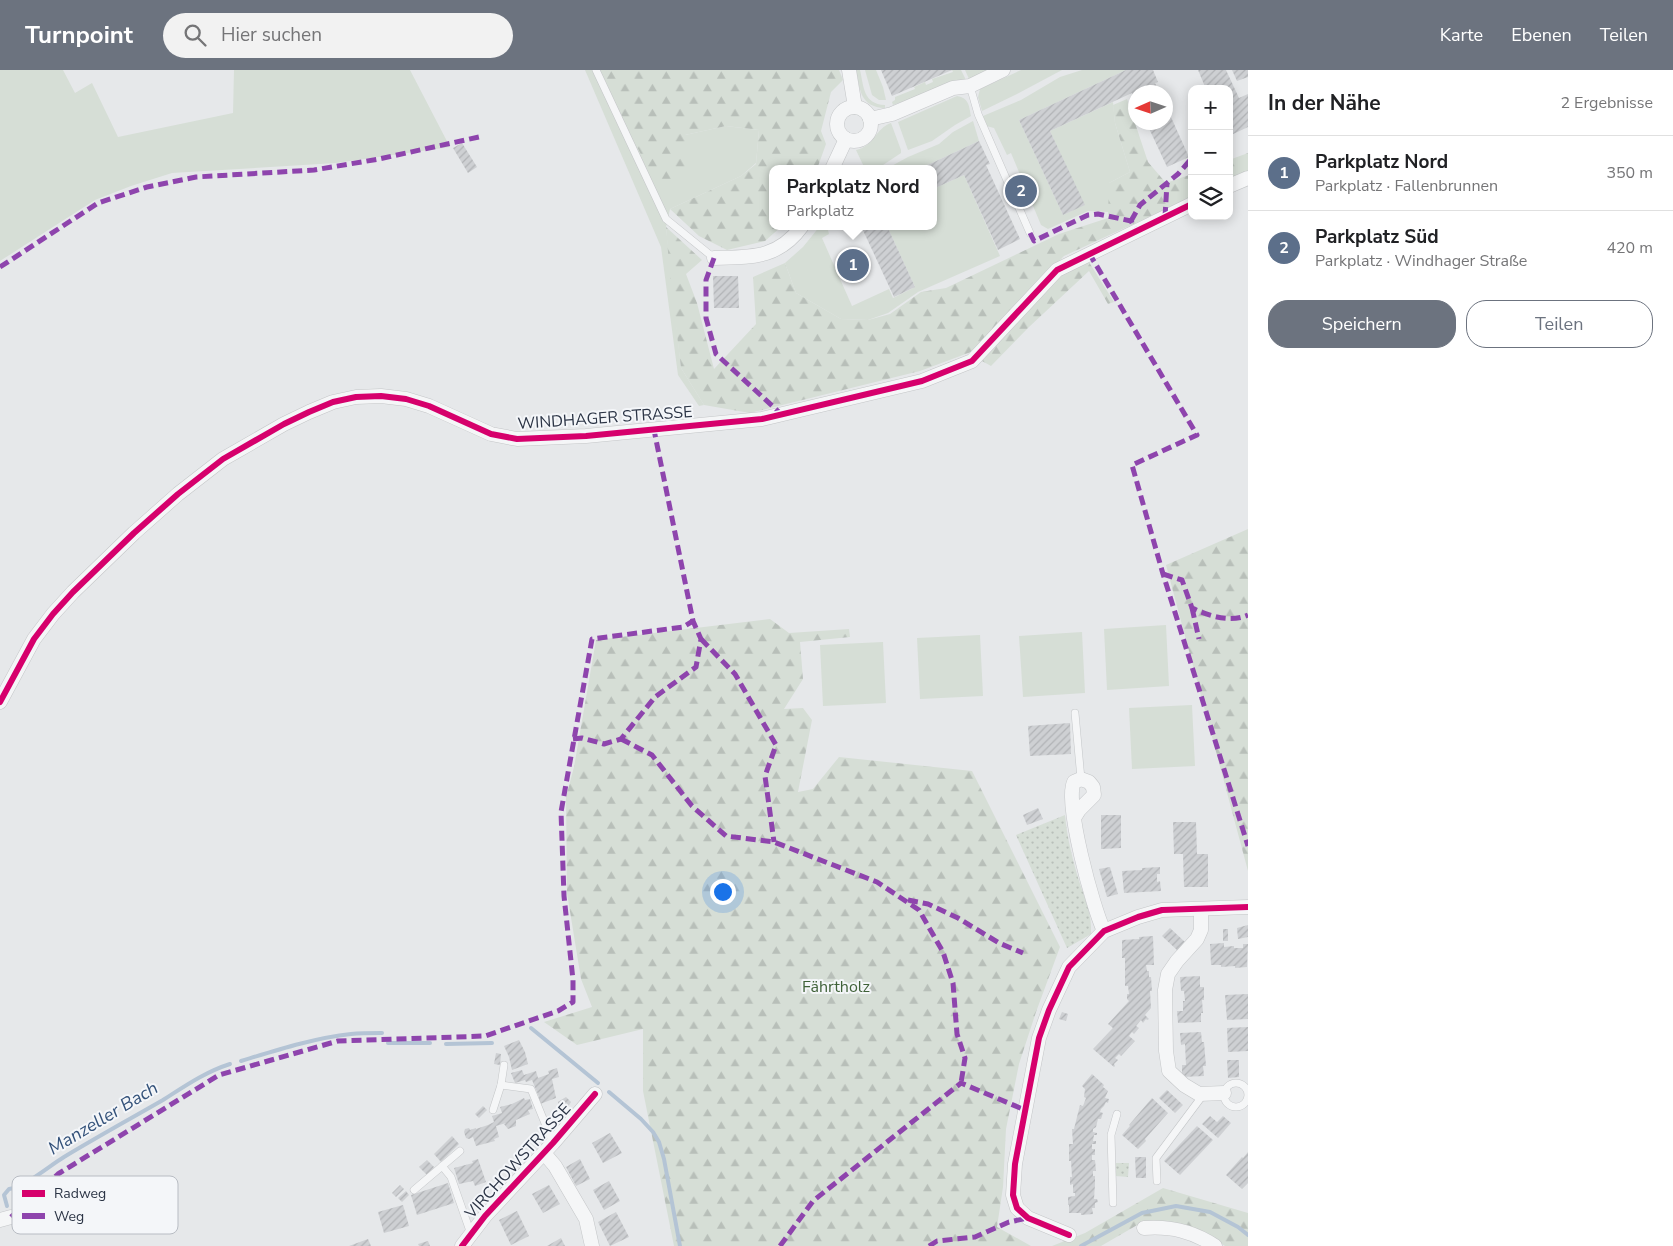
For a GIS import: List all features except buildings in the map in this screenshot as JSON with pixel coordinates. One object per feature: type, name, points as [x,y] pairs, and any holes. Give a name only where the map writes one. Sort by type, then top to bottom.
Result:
[{"type":"street","points":[[849,70],[855,107]]},
{"type":"street","points":[[870,119],[892,114],[953,88],[970,86],[1003,70]]},
{"type":"street","points":[[849,107],[855,107],[867,113],[870,119],[871,126],[869,132],[859,140],[852,141],[846,139],[840,135],[837,129],[839,116],[843,110],[849,107]]},
{"type":"street","points":[[834,165],[846,139]]},
{"type":"street","points":[[1233,184],[1248,178]]},
{"type":"street","name":"WINDHAGER STRASSE","points":[[0,702],[34,639],[52,614],[134,533],[223,458],[309,412],[333,402],[356,397],[381,396],[406,399],[429,406],[491,434],[517,439],[596,435],[762,419],[903,386],[922,381],[972,361],[1056,270],[1188,206]]},
{"type":"street","points":[[714,258],[751,257],[773,252],[796,235],[799,230]]},
{"type":"street","points":[[1074,818],[1094,795],[1094,787],[1089,782],[1081,779],[1074,782],[1071,788],[1074,818],[1097,916],[1104,931]]},
{"type":"street","points":[[1070,1235],[1028,1218],[1017,1208],[1013,1196],[1015,1164],[1039,1038],[1049,1010],[1069,967],[1104,931],[1138,917],[1162,910],[1248,907]]},
{"type":"street","points":[[1201,910],[1201,930],[1197,939],[1168,974],[1165,990],[1166,1051],[1169,1071],[1184,1085],[1199,1094],[1224,1093]]},
{"type":"street","name":"VIRCHOWSTRASSE","points":[[462,1246],[485,1216],[549,1148],[594,1094]]},
{"type":"street","points":[[549,1148],[555,1166],[586,1218],[592,1246]]},
{"type":"street","points":[[1144,1228],[1162,1227],[1185,1231],[1215,1246]]},
{"type":"lane","points":[[596,70],[666,219],[714,258]]},
{"type":"lane","points":[[970,86],[978,114],[1030,233]]},
{"type":"lane","points":[[1075,713],[1081,779]]},
{"type":"lane","points":[[494,1110],[504,1065]]},
{"type":"lane","points":[[501,1085],[531,1090],[549,1148]]},
{"type":"lane","points":[[1157,1181],[1156,1158],[1204,1094]]},
{"type":"lane","points":[[1113,1203],[1111,1135],[1118,1114]]},
{"type":"lane","points":[[414,1190],[460,1151]]},
{"type":"lane","points":[[442,1166],[451,1177],[471,1234]]},
{"type":"green space","points":[[0,70],[63,70],[75,93],[92,83],[118,137],[233,113],[234,70],[410,70],[450,147],[336,163],[172,173],[95,200],[0,261]]},
{"type":"green space","points":[[585,70],[599,70],[612,93],[685,174],[685,135],[726,126],[759,130],[756,163],[741,176],[670,209],[666,227],[681,368],[704,405],[699,406],[678,375],[661,247]]},
{"type":"green space","points":[[599,70],[839,70],[843,80],[831,92],[821,131],[826,144],[818,165],[769,165],[769,230],[777,230],[765,241],[727,250],[699,236],[670,209],[741,176],[756,164],[759,130],[726,126],[685,135],[685,174],[661,195]]},
{"type":"green space","points":[[856,70],[860,70],[868,98],[872,102],[885,105],[885,108],[877,107],[866,101],[860,91]]},
{"type":"green space","points":[[865,70],[876,70],[886,100],[879,100],[872,95]]},
{"type":"green space","points":[[952,70],[961,70],[966,80],[893,105],[892,102],[895,100],[895,97],[915,89],[914,87],[925,82],[926,85],[933,82],[932,79],[953,72]]},
{"type":"green space","points":[[965,70],[991,70],[969,79]]},
{"type":"green space","points":[[1021,70],[1062,70],[982,111],[978,97],[980,89]]},
{"type":"green space","points":[[1082,70],[1126,70],[1019,120],[1063,215],[1084,205],[1050,131],[1113,102],[1115,123],[1130,172],[1109,183],[1109,212],[1088,211],[1048,229],[1041,225],[1011,153],[1007,155],[994,128],[986,126],[983,116],[1021,100],[1060,77]]},
{"type":"green space","points":[[957,96],[966,101],[971,116],[932,141],[908,150],[898,122]]},
{"type":"green space","points":[[1127,99],[1128,130],[1137,130],[1148,162],[1166,183],[1188,175],[1188,199],[1064,256],[971,352],[920,371],[750,413],[704,405],[681,368],[666,227],[702,260],[686,274],[697,303],[714,369],[756,324],[753,277],[785,263],[796,293],[841,319],[868,320],[890,314],[921,292],[946,288],[1059,234],[1108,218],[1109,183],[1130,172],[1115,123],[1113,105]]},
{"type":"green space","points":[[973,121],[979,141],[928,165],[893,165],[939,144],[953,132]]},
{"type":"green space","points":[[891,123],[901,153],[883,165],[863,165],[856,150],[867,145],[886,125]]},
{"type":"green space","points":[[1248,153],[1248,171],[1233,177],[1233,159]]},
{"type":"green space","points":[[964,175],[1000,256],[918,292],[888,313],[868,320],[841,319],[796,293],[785,263],[803,247],[817,230],[828,230],[829,234],[822,238],[852,306],[889,289],[893,298],[915,287],[889,230],[937,230],[937,187]]},
{"type":"green space","points":[[1087,259],[1114,302],[1108,304],[1089,271],[1029,327],[991,366],[982,361],[1057,278]]},
{"type":"green space","points":[[1248,529],[1248,871],[1166,565]]},
{"type":"green space","name":"Fährtholz","points":[[770,619],[789,633],[849,629],[850,637],[800,642],[803,679],[784,709],[803,708],[812,720],[798,792],[813,789],[839,757],[972,771],[1060,947],[1019,1064],[1006,1129],[1003,1187],[997,1227],[1031,1246],[674,1246],[643,1091],[643,1029],[577,1045],[544,1022],[592,1007],[581,979],[567,893],[566,797],[574,767],[596,640]]},
{"type":"green space","points":[[1166,625],[1169,686],[1107,690],[1104,629]]},
{"type":"green space","points":[[1082,632],[1085,693],[1023,697],[1019,636]]},
{"type":"green space","points":[[980,635],[983,696],[920,699],[917,638]]},
{"type":"green space","points":[[883,642],[886,703],[823,706],[820,645]]},
{"type":"green space","points":[[1192,705],[1195,766],[1132,769],[1129,708]]},
{"type":"green space","points":[[1065,815],[1077,875],[1091,921],[1091,934],[1067,948],[1016,835]]},
{"type":"green space","points":[[1116,1163],[1129,1163],[1128,1177],[1116,1176]]},
{"type":"green space","points":[[1163,1188],[1248,1213],[1248,1246],[1225,1246],[1206,1233],[1139,1224],[1101,1246],[1052,1246],[1085,1233]]},
{"type":"waterway","name":"Manzeller Bach","points":[[531,1028],[598,1083]]},
{"type":"waterway","name":"Manzeller Bach","points":[[241,1061],[323,1038],[351,1034],[382,1033]]},
{"type":"waterway","name":"Manzeller Bach","points":[[388,1043],[430,1043]]},
{"type":"waterway","name":"Manzeller Bach","points":[[446,1044],[492,1043]]},
{"type":"waterway","name":"Manzeller Bach","points":[[35,1176],[195,1080],[230,1064]]},
{"type":"waterway","name":"Manzeller Bach","points":[[609,1092],[641,1119],[659,1142],[664,1159],[680,1246]]},
{"type":"waterway","name":"Manzeller Bach","points":[[7,1206],[4,1195],[12,1188]]},
{"type":"waterway","name":"Manzeller Bach","points":[[1081,1246],[1142,1213],[1176,1206],[1210,1212],[1238,1227],[1248,1235]]},
{"type":"marked path","points":[[0,267],[98,203],[147,187],[196,177],[314,170],[379,159],[479,137]]},
{"type":"marked path","points":[[1131,221],[1140,205],[1178,174],[1188,163]]},
{"type":"marked path","points":[[1165,217],[1167,183]]},
{"type":"marked path","points":[[1030,233],[1034,241],[1088,215],[1098,214],[1131,221],[1136,230]]},
{"type":"marked path","points":[[1089,253],[1197,435],[1132,465],[1163,574],[1248,846]]},
{"type":"marked path","points":[[714,258],[706,280],[706,318],[716,354],[781,414]]},
{"type":"marked path","points":[[573,739],[582,738],[604,744],[621,739],[655,697],[696,667],[701,639],[693,621],[654,430]]},
{"type":"marked path","points":[[1163,574],[1182,580],[1192,608],[1205,614],[1227,618],[1248,615]]},
{"type":"marked path","points":[[1192,608],[1199,639]]},
{"type":"marked path","points":[[56,1176],[219,1075],[338,1041],[485,1036],[558,1011],[573,1002],[573,980],[564,896],[561,812],[592,639],[683,627],[693,621]]},
{"type":"marked path","points":[[701,639],[735,674],[776,745],[765,776],[774,842]]},
{"type":"marked path","points":[[621,739],[652,755],[692,806],[726,836],[774,842],[877,882],[919,910],[943,952],[953,983],[957,1034],[965,1058],[961,1083]]},
{"type":"marked path","points":[[908,900],[928,904],[958,918],[999,943],[1023,953]]},
{"type":"marked path","points":[[780,1246],[813,1201],[961,1083],[1025,1110]]},
{"type":"marked path","points":[[929,1246],[937,1241],[975,1237],[1009,1222],[1028,1218]]},
{"type":"cycle path","points":[[0,702],[34,639],[53,614],[134,533],[178,494],[223,459],[309,412],[333,402],[356,397],[381,396],[406,399],[429,406],[491,434],[517,439],[586,436],[762,419],[922,381],[972,361],[1057,270],[1188,206]]},
{"type":"cycle path","points":[[1069,1235],[1028,1218],[1017,1208],[1013,1195],[1015,1164],[1039,1038],[1049,1010],[1069,967],[1104,931],[1138,917],[1162,910],[1248,907]]},
{"type":"cycle path","points":[[462,1246],[485,1216],[553,1143],[595,1094]]},
{"type":"place","name":"Parkplatz Süd","points":[[1021,191]]},
{"type":"place","name":"Parkplatz Nord","points":[[853,265]]}]
